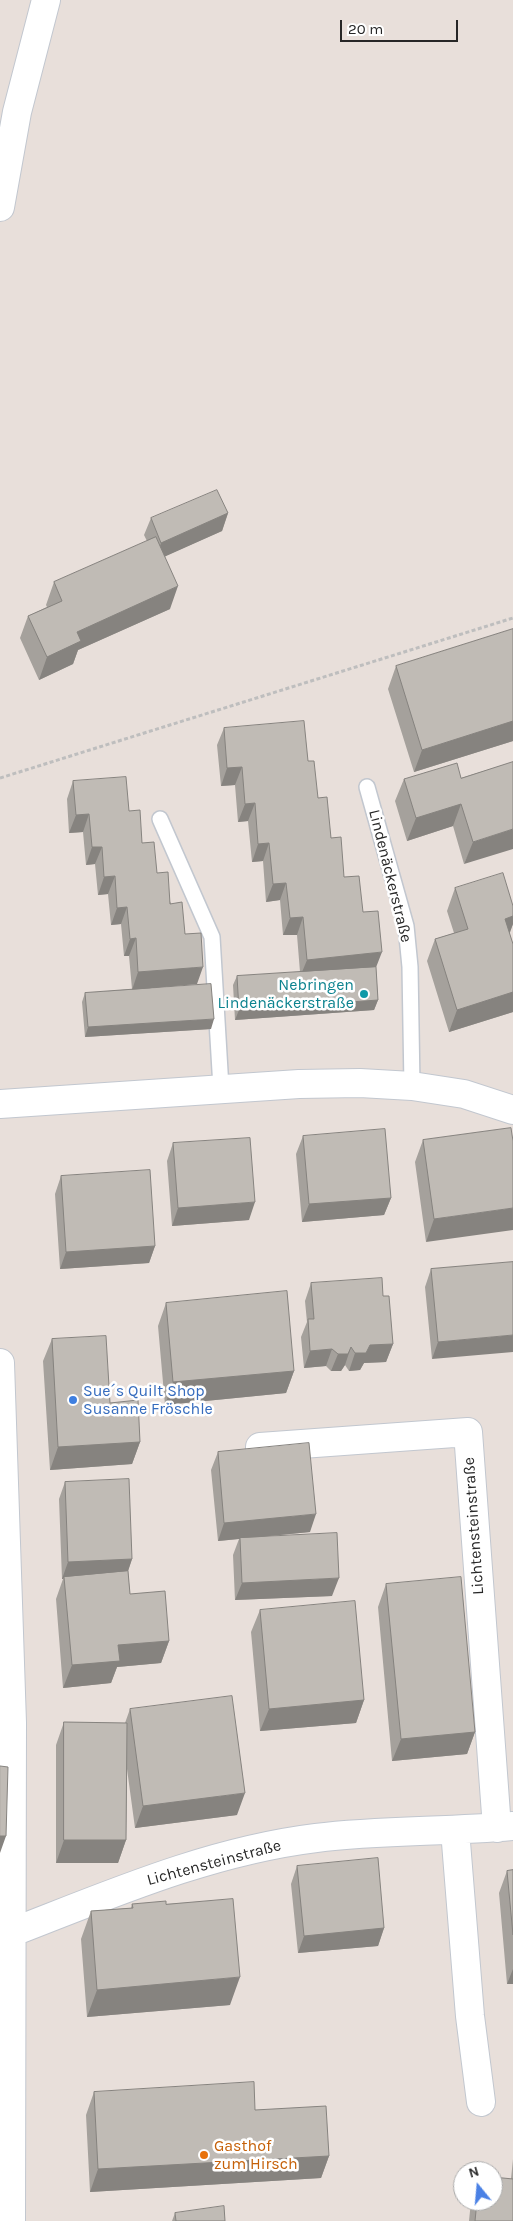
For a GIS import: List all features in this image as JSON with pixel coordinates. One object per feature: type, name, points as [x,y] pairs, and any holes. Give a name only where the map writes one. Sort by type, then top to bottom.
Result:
[{"type":"street","points":[[0,206],[17,112],[46,0]]},
{"type":"street","points":[[0,1104],[221,1088],[360,1083],[412,1086],[464,1094],[513,1110]]},
{"type":"street","points":[[0,1363],[12,1723],[11,2221]]},
{"type":"street","name":"Lichtensteinstraße","points":[[12,1932],[140,1883],[196,1864],[247,1851],[316,1838],[505,1827],[468,1432],[260,1447]]},
{"type":"street","points":[[454,1830],[470,2016],[481,2102]]},
{"type":"lane","name":"Lindenäckerstraße","points":[[367,787],[406,926],[410,976],[412,1086]]},
{"type":"lane","points":[[160,818],[212,937],[221,1088]]},
{"type":"path","points":[[0,778],[513,618]]},
{"type":"building","points":[[217,490],[228,513],[161,543],[151,518]]},
{"type":"building","points":[[156,537],[178,586],[77,632],[81,641],[47,657],[28,616],[62,601],[54,582]]},
{"type":"building","points":[[513,629],[513,721],[422,750],[396,666]]},
{"type":"building","points":[[304,721],[308,761],[314,761],[318,798],[327,797],[331,838],[341,837],[344,877],[359,876],[363,912],[378,911],[382,952],[307,960],[303,917],[290,918],[286,883],[273,884],[269,843],[258,844],[255,803],[245,804],[242,767],[227,768],[224,728]]},
{"type":"building","points":[[513,762],[513,829],[473,842],[461,804],[416,818],[404,779],[457,763],[461,778]]},
{"type":"building","points":[[126,777],[129,811],[140,810],[142,843],[154,842],[157,873],[168,872],[170,904],[182,902],[185,934],[201,933],[203,967],[138,972],[136,938],[130,939],[127,907],[117,908],[115,876],[104,877],[102,847],[92,847],[89,814],[76,815],[73,781]]},
{"type":"building","points":[[503,873],[513,906],[513,916],[505,919],[513,944],[513,992],[457,1010],[435,939],[468,929],[455,888]]},
{"type":"building","points":[[376,967],[378,1000],[239,1010],[237,976]]},
{"type":"building","points":[[211,984],[214,1019],[88,1027],[85,993]]},
{"type":"building","points":[[511,1128],[513,1141],[513,1208],[434,1219],[423,1140]]},
{"type":"building","points":[[385,1129],[391,1198],[309,1204],[303,1136]]},
{"type":"building","points":[[250,1138],[255,1202],[178,1208],[173,1143]]},
{"type":"building","points":[[150,1170],[155,1246],[66,1252],[61,1176]]},
{"type":"building","points":[[513,1262],[513,1335],[438,1342],[431,1269]]},
{"type":"building","points":[[382,1278],[383,1296],[389,1296],[393,1344],[370,1345],[366,1353],[355,1353],[351,1347],[348,1354],[338,1354],[332,1349],[310,1351],[308,1319],[314,1319],[311,1283]]},
{"type":"building","points":[[287,1291],[294,1371],[173,1382],[166,1303]]},
{"type":"building","points":[[106,1336],[110,1403],[138,1400],[140,1442],[58,1447],[52,1339]]},
{"type":"building","points":[[309,1443],[316,1514],[224,1523],[218,1452]]},
{"type":"building","points":[[129,1479],[132,1559],[68,1562],[65,1482]]},
{"type":"building","points":[[337,1533],[339,1578],[242,1583],[240,1538]]},
{"type":"building","points":[[128,1571],[130,1594],[165,1591],[169,1641],[118,1645],[120,1661],[72,1665],[64,1577]]},
{"type":"building","points":[[461,1577],[475,1732],[401,1739],[386,1584]]},
{"type":"building","points":[[355,1601],[364,1700],[269,1709],[260,1610]]},
{"type":"building","points":[[232,1696],[245,1793],[143,1806],[130,1709]]},
{"type":"building","points":[[64,1722],[127,1723],[126,1840],[64,1840]]},
{"type":"building","points":[[0,1766],[8,1767],[6,1836],[0,1836]]},
{"type":"building","points":[[378,1858],[384,1928],[304,1936],[297,1866]]},
{"type":"building","points":[[513,1870],[513,1935],[507,1871]]},
{"type":"building","points":[[233,1899],[240,1977],[97,1990],[91,1911],[133,1908],[132,1904],[166,1901],[166,1904]]},
{"type":"building","name":"Gasthof zum Hirsch","points":[[254,2082],[255,2110],[326,2106],[329,2156],[98,2169],[94,2092]]},
{"type":"building","points":[[503,2178],[513,2179],[513,2221],[475,2221],[476,2211],[503,2211]]},
{"type":"building","points":[[224,2206],[225,2221],[176,2221],[175,2213]]},
{"type":"place","name":"Nebringen Lindenäckerstraße","points":[[364,994]]},
{"type":"place","name":"Sue´s Quilt Shop Susanne Fröschle","points":[[73,1400]]},
{"type":"place","name":"Gasthof zum Hirsch","points":[[204,2155]]}]
